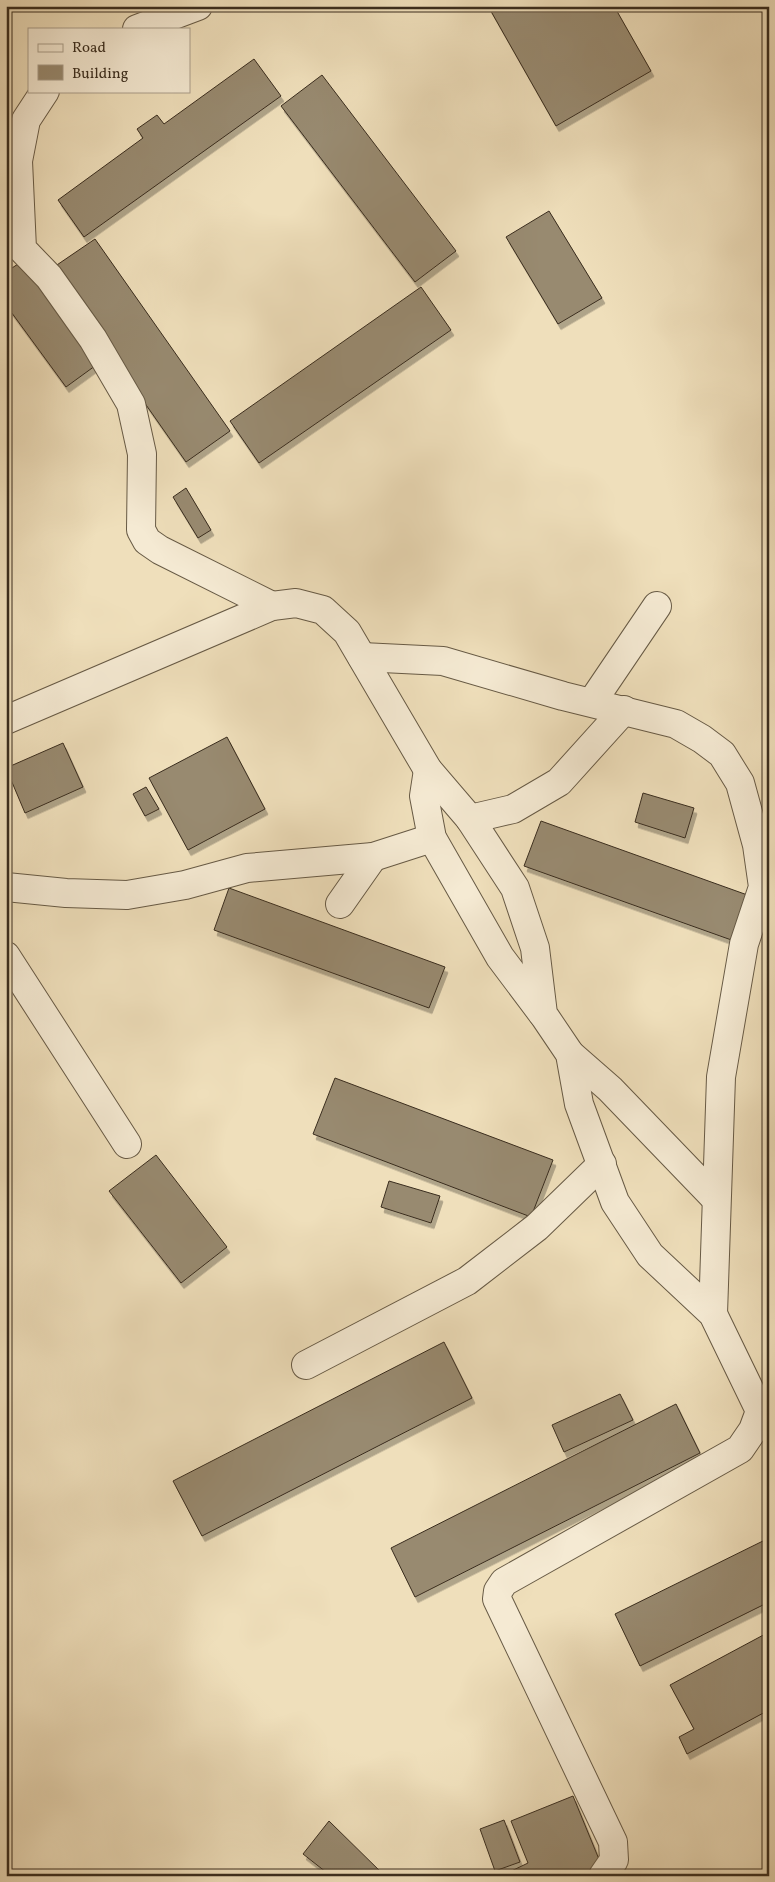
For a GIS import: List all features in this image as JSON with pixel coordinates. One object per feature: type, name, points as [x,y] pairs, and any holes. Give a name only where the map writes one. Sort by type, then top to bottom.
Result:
[{"type":"street","points":[[140,28],[198,6]]},
{"type":"street","points":[[44,92],[26,120],[18,161],[22,249],[50,277],[93,339],[131,404],[142,454],[141,530],[147,541],[160,550],[272,606]]},
{"type":"street","points":[[6,720],[272,606],[296,602],[323,610],[347,632],[428,770],[470,819],[515,888],[535,948],[543,1014]]},
{"type":"street","points":[[592,702],[657,606]]},
{"type":"street","points":[[362,657],[443,661],[676,724],[702,739],[722,754],[740,783],[757,845],[763,887],[744,944],[721,1077],[713,1314]]},
{"type":"street","points":[[470,819],[513,808],[559,782],[624,710]]},
{"type":"street","points":[[428,770],[424,796],[432,838],[500,957],[543,1014],[570,1054],[610,1089],[716,1199]]},
{"type":"street","points":[[6,886],[66,893],[127,895],[185,885],[247,868],[373,857],[432,838]]},
{"type":"street","points":[[340,904],[373,857]]},
{"type":"street","points":[[6,956],[126,1144]]},
{"type":"street","points":[[570,1054],[579,1104],[614,1202],[650,1255],[713,1314],[760,1411],[753,1430],[740,1449],[504,1582],[498,1591],[497,1599],[614,1842],[614,1860],[603,1876]]},
{"type":"street","points":[[306,1365],[467,1281],[538,1227],[602,1164]]},
{"type":"building","points":[[488,6],[614,6],[651,71],[556,126]]},
{"type":"building","points":[[254,59],[281,96],[84,237],[58,200],[143,138],[137,129],[157,115],[164,124]]},
{"type":"building","points":[[322,75],[456,251],[415,282],[281,106]]},
{"type":"building","points":[[549,211],[602,298],[558,324],[506,237]]},
{"type":"building","points":[[95,239],[230,431],[186,462],[51,269]]},
{"type":"building","points":[[24,260],[99,363],[66,387],[6,305],[6,272]]},
{"type":"building","points":[[421,287],[451,330],[259,463],[230,421]]},
{"type":"building","points":[[186,488],[211,530],[198,538],[173,497]]},
{"type":"building","points":[[227,737],[265,809],[188,850],[149,778]]},
{"type":"building","points":[[63,743],[83,787],[25,813],[6,768]]},
{"type":"building","points":[[146,787],[159,809],[145,816],[133,794]]},
{"type":"building","points":[[643,793],[694,808],[685,838],[635,822]]},
{"type":"building","points":[[541,821],[753,897],[737,942],[524,866]]},
{"type":"building","points":[[229,888],[445,967],[429,1008],[214,930]]},
{"type":"building","points":[[335,1078],[553,1160],[531,1217],[313,1134]]},
{"type":"building","points":[[156,1155],[227,1247],[181,1283],[109,1191]]},
{"type":"building","points":[[389,1181],[440,1196],[431,1223],[381,1207]]},
{"type":"building","points":[[444,1342],[472,1398],[202,1536],[173,1481]]},
{"type":"building","points":[[620,1394],[633,1420],[564,1452],[552,1425]]},
{"type":"building","points":[[676,1404],[700,1453],[415,1597],[391,1548]]},
{"type":"building","points":[[769,1538],[769,1602],[640,1666],[615,1614]]},
{"type":"building","points":[[769,1632],[769,1710],[687,1754],[679,1737],[694,1729],[670,1685]]},
{"type":"building","points":[[573,1796],[603,1869],[588,1876],[501,1876],[528,1863],[511,1821]]},
{"type":"building","points":[[504,1820],[520,1862],[495,1871],[480,1829]]},
{"type":"building","points":[[329,1821],[385,1876],[331,1876],[303,1854]]}]
